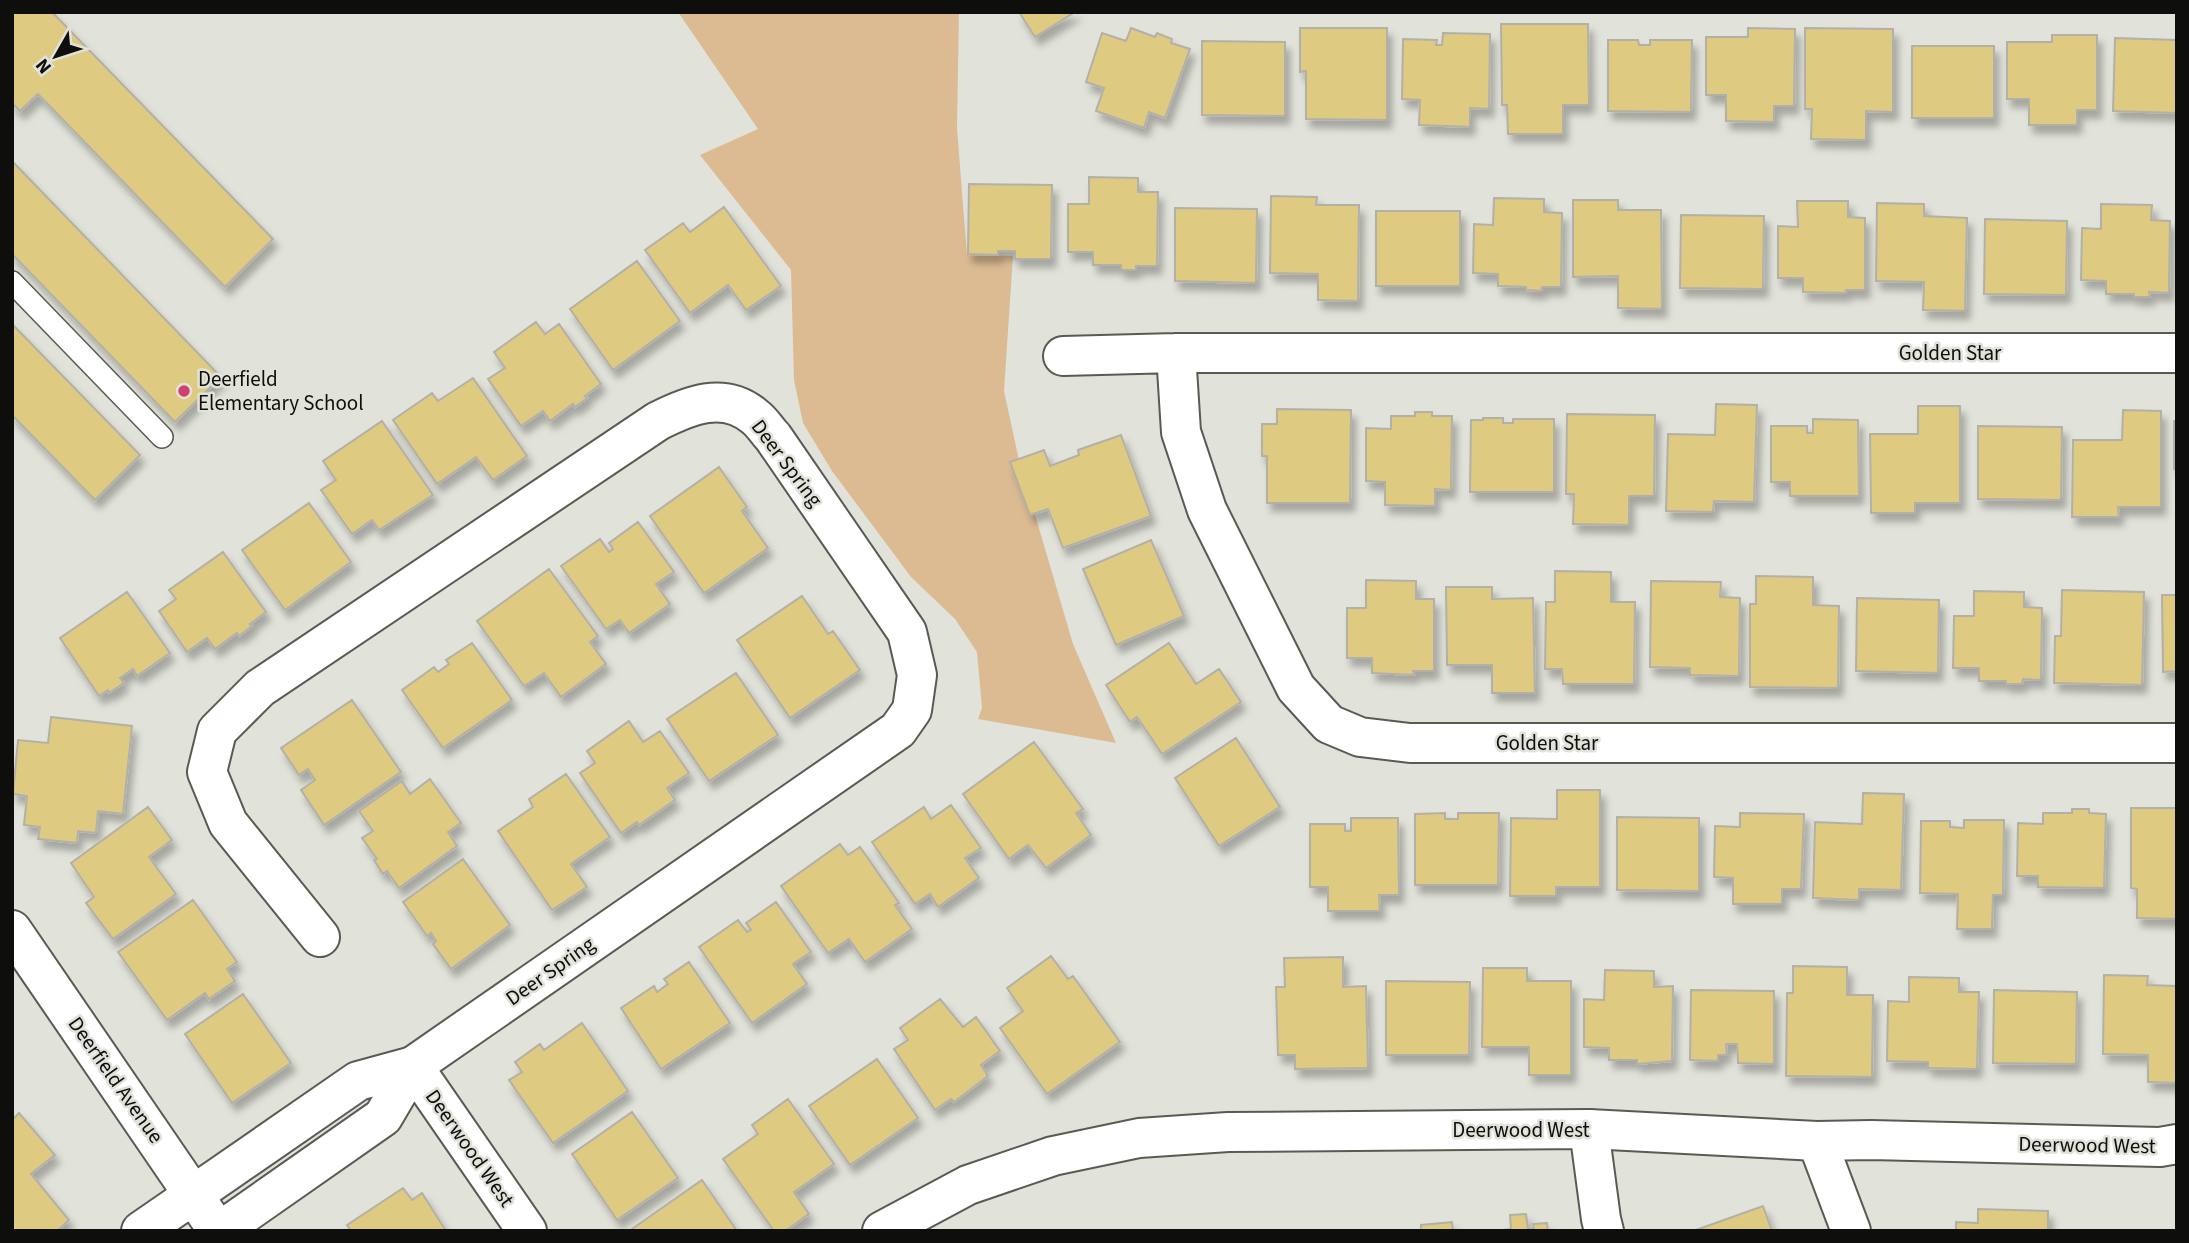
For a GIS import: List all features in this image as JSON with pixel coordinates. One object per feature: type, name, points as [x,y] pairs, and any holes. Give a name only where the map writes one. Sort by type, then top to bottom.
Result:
[{"type":"street","name":"Golden Star","points":[[1177,353],[1181,432],[1207,510],[1296,688],[1329,724],[1360,737],[1410,743],[2177,743]]},
{"type":"street","name":"Golden Star","points":[[1063,356],[1177,353],[2177,353]]},
{"type":"street","name":"Deer Spring","points":[[141,1231],[358,1081],[413,1066],[898,730],[912,710],[917,675],[907,632],[773,437],[754,415],[727,402],[691,405],[657,421],[260,688],[217,731],[207,772],[228,823],[320,937]]},
{"type":"street","name":"Deerfield Avenue","points":[[12,930],[219,1231]]},
{"type":"street","name":"Deer Spring","points":[[219,1231],[383,1117],[413,1066]]},
{"type":"street","name":"Deerwood West","points":[[413,1066],[527,1231]]},
{"type":"street","name":"Deerwood West","points":[[882,1231],[968,1185],[1053,1156],[1139,1138],[1228,1132],[1589,1129],[1817,1142],[1871,1140],[2160,1147],[2177,1144]]},
{"type":"street","points":[[1589,1129],[1604,1231]]},
{"type":"street","points":[[1817,1142],[1851,1231]]},
{"type":"lane","points":[[12,282],[162,437]]},
{"type":"shaded area","points":[[678,12],[959,12],[957,128],[967,255],[1013,256],[1004,391],[1019,460],[1073,644],[1116,743],[978,719],[982,708],[977,652],[955,619],[911,577],[832,471],[803,423],[794,380],[791,270],[700,155],[758,129]]},
{"type":"building","points":[[12,12],[52,12],[273,239],[225,287],[38,94],[20,111],[12,103]]},
{"type":"building","points":[[1019,12],[1075,12],[1035,37]]},
{"type":"building","points":[[1501,24],[1588,24],[1589,105],[1563,105],[1563,134],[1508,134],[1507,105],[1502,105]]},
{"type":"building","points":[[1131,28],[1155,37],[1157,33],[1172,39],[1171,43],[1190,49],[1165,118],[1149,112],[1144,128],[1096,111],[1104,88],[1086,82],[1102,33],[1126,41]]},
{"type":"building","points":[[1300,28],[1387,28],[1387,120],[1306,119],[1306,71],[1300,72]]},
{"type":"building","points":[[1748,28],[1795,29],[1794,106],[1774,106],[1774,122],[1726,121],[1726,95],[1706,95],[1706,37],[1748,37]]},
{"type":"building","points":[[1805,28],[1893,29],[1893,112],[1866,111],[1866,140],[1811,139],[1812,109],[1805,109]]},
{"type":"building","points":[[1443,33],[1490,34],[1489,109],[1470,108],[1470,127],[1419,125],[1420,100],[1402,99],[1403,39],[1437,40],[1436,45],[1442,45]]},
{"type":"building","points":[[2052,35],[2097,35],[2097,110],[2077,110],[2077,125],[2029,125],[2029,99],[2007,99],[2007,42],[2052,42]]},
{"type":"building","points":[[2115,38],[2177,40],[2177,113],[2113,111]]},
{"type":"building","points":[[1608,40],[1638,40],[1639,45],[1650,45],[1650,40],[1692,40],[1691,112],[1608,111]]},
{"type":"building","points":[[1202,41],[1285,42],[1285,116],[1202,115]]},
{"type":"building","points":[[1912,46],[1994,46],[1994,118],[1912,118]]},
{"type":"building","points":[[12,161],[221,377],[175,422],[12,254]]},
{"type":"building","points":[[1089,177],[1138,178],[1138,192],[1158,192],[1157,266],[1136,266],[1136,270],[1121,270],[1121,265],[1093,265],[1093,252],[1068,252],[1068,204],[1089,204]]},
{"type":"building","points":[[969,184],[1052,185],[1051,259],[1015,259],[1015,251],[998,251],[998,255],[968,254]]},
{"type":"building","points":[[1271,196],[1317,197],[1316,205],[1359,205],[1358,301],[1318,300],[1318,274],[1270,273]]},
{"type":"building","points":[[1494,198],[1544,199],[1544,212],[1562,213],[1561,287],[1542,287],[1541,291],[1526,290],[1526,287],[1498,286],[1498,274],[1473,273],[1474,224],[1493,225]]},
{"type":"building","points":[[1573,200],[1618,200],[1618,210],[1661,210],[1662,309],[1618,308],[1618,276],[1573,277]]},
{"type":"building","points":[[1797,201],[1848,201],[1848,217],[1865,218],[1865,290],[1846,290],[1845,293],[1803,292],[1803,278],[1778,278],[1778,226],[1798,227]]},
{"type":"building","points":[[1877,203],[1924,204],[1924,216],[1967,218],[1965,311],[1923,310],[1924,282],[1876,281]]},
{"type":"building","points":[[2101,204],[2152,205],[2151,220],[2170,221],[2169,293],[2149,292],[2150,297],[2106,294],[2106,281],[2081,280],[2082,228],[2101,229]]},
{"type":"building","points":[[724,207],[781,286],[746,310],[728,285],[690,313],[645,250],[683,223],[690,232]]},
{"type":"building","points":[[1175,208],[1257,209],[1256,283],[1175,281]]},
{"type":"building","points":[[1376,211],[1460,211],[1460,286],[1376,286]]},
{"type":"building","points":[[1681,215],[1764,216],[1763,289],[1680,288]]},
{"type":"building","points":[[1985,219],[2067,221],[2066,295],[1984,294]]},
{"type":"building","points":[[637,261],[680,321],[613,370],[570,309]]},
{"type":"building","points":[[536,322],[545,334],[559,324],[601,384],[575,407],[573,404],[550,421],[543,411],[521,426],[488,379],[505,368],[494,352]]},
{"type":"building","points":[[12,324],[140,455],[95,500],[12,415]]},
{"type":"building","points":[[473,378],[527,456],[493,480],[476,457],[437,484],[393,420],[432,393],[438,401]]},
{"type":"building","points":[[1716,404],[1757,405],[1754,502],[1714,501],[1713,512],[1666,511],[1668,434],[1715,435]]},
{"type":"building","points":[[1918,406],[1960,406],[1960,503],[1915,503],[1915,513],[1871,513],[1870,434],[1918,434]]},
{"type":"building","points":[[1277,409],[1351,410],[1350,503],[1267,503],[1267,456],[1262,456],[1262,424],[1277,424]]},
{"type":"building","points":[[2123,410],[2161,411],[2161,507],[2118,507],[2119,517],[2072,517],[2073,440],[2122,440]]},
{"type":"building","points":[[1415,412],[1432,412],[1432,416],[1452,416],[1451,490],[1435,489],[1435,506],[1385,505],[1385,482],[1366,481],[1366,428],[1391,429],[1391,416],[1415,416]]},
{"type":"building","points":[[1567,414],[1655,415],[1654,496],[1629,496],[1629,525],[1573,524],[1574,494],[1566,494]]},
{"type":"building","points":[[1503,418],[1503,423],[1513,423],[1513,419],[1554,419],[1554,492],[1470,492],[1471,420]]},
{"type":"building","points":[[1813,419],[1858,420],[1859,496],[1790,496],[1790,482],[1771,482],[1771,426],[1807,426],[1807,433],[1813,433]]},
{"type":"building","points":[[382,421],[433,495],[379,530],[372,520],[352,534],[321,490],[336,480],[323,461]]},
{"type":"building","points":[[2174,421],[2177,421],[2177,470],[2174,469]]},
{"type":"building","points":[[1978,426],[2062,427],[2061,500],[1978,499]]},
{"type":"building","points":[[1121,435],[1151,516],[1063,548],[1048,509],[1030,515],[1010,462],[1044,450],[1050,466],[1079,455],[1078,450]]},
{"type":"building","points":[[719,467],[747,507],[742,511],[768,548],[704,593],[650,516]]},
{"type":"building","points":[[309,503],[351,562],[285,610],[242,550]]},
{"type":"building","points":[[638,522],[674,572],[656,584],[670,604],[629,633],[620,620],[606,629],[561,566],[600,539],[609,552],[613,549],[609,543]]},
{"type":"building","points":[[1151,540],[1184,616],[1116,645],[1083,569]]},
{"type":"building","points":[[223,552],[266,612],[239,636],[237,633],[215,649],[207,638],[187,652],[159,611],[176,599],[169,590]]},
{"type":"building","points":[[549,569],[598,636],[590,642],[606,664],[561,697],[544,673],[524,686],[477,621]]},
{"type":"building","points":[[1555,571],[1611,572],[1611,602],[1635,602],[1634,684],[1563,684],[1562,669],[1545,669],[1546,602],[1555,602]]},
{"type":"building","points":[[1756,576],[1813,577],[1813,605],[1839,606],[1838,688],[1750,687],[1750,604],[1756,604]]},
{"type":"building","points":[[1366,580],[1416,581],[1416,599],[1434,599],[1434,671],[1413,671],[1414,675],[1372,673],[1372,658],[1347,658],[1347,608],[1366,608]]},
{"type":"building","points":[[1651,581],[1721,582],[1720,597],[1740,598],[1739,676],[1690,675],[1690,668],[1650,667]]},
{"type":"building","points":[[1446,587],[1492,587],[1492,599],[1533,598],[1535,693],[1492,693],[1492,665],[1447,665]]},
{"type":"building","points":[[2062,590],[2144,592],[2142,685],[2054,683],[2055,636],[2061,636]]},
{"type":"building","points":[[1974,591],[2024,592],[2024,607],[2042,608],[2041,680],[2023,679],[2022,684],[1979,681],[1979,668],[1953,668],[1954,616],[1974,616]]},
{"type":"building","points":[[127,592],[170,653],[137,676],[133,669],[120,678],[124,683],[99,696],[60,638]]},
{"type":"building","points":[[2162,595],[2177,595],[2177,671],[2163,672]]},
{"type":"building","points":[[802,596],[828,634],[833,631],[860,670],[790,718],[737,640]]},
{"type":"building","points":[[1857,598],[1939,600],[1938,673],[1856,671]]},
{"type":"building","points":[[472,643],[512,700],[443,748],[402,690],[434,667],[438,672],[449,664],[446,660]]},
{"type":"building","points":[[1169,643],[1196,684],[1219,669],[1241,702],[1162,754],[1137,717],[1130,722],[1106,685]]},
{"type":"building","points":[[736,673],[778,735],[709,781],[667,719]]},
{"type":"building","points":[[352,700],[401,772],[324,825],[301,790],[315,780],[308,769],[299,775],[281,748]]},
{"type":"building","points":[[51,717],[132,726],[123,814],[98,811],[96,833],[78,831],[77,843],[38,839],[40,827],[24,825],[27,796],[13,794],[18,740],[48,743]]},
{"type":"building","points":[[629,721],[643,742],[660,731],[689,773],[667,788],[675,800],[639,825],[637,822],[621,833],[580,773],[595,763],[587,751]]},
{"type":"building","points":[[1236,738],[1280,807],[1219,846],[1175,778]]},
{"type":"building","points":[[1034,742],[1083,809],[1076,813],[1091,835],[1046,868],[1028,845],[1009,859],[963,794]]},
{"type":"building","points":[[566,774],[610,837],[571,864],[587,887],[552,910],[498,831],[533,807],[529,799]]},
{"type":"building","points":[[430,779],[461,823],[448,832],[457,846],[399,888],[387,871],[383,874],[374,860],[377,859],[362,838],[373,831],[359,811],[402,781],[410,794]]},
{"type":"building","points":[[1557,790],[1600,790],[1600,887],[1556,887],[1556,896],[1510,896],[1511,818],[1557,819]]},
{"type":"building","points":[[1863,793],[1904,794],[1901,890],[1859,889],[1859,900],[1813,898],[1815,822],[1862,824]]},
{"type":"building","points":[[951,805],[981,848],[965,858],[979,878],[938,907],[930,894],[915,904],[872,842],[924,807],[931,819]]},
{"type":"building","points":[[148,807],[172,840],[149,857],[176,894],[113,939],[86,903],[94,897],[71,863]]},
{"type":"building","points":[[2131,808],[2177,808],[2177,919],[2137,918],[2137,889],[2131,888]]},
{"type":"building","points":[[2072,809],[2089,809],[2089,813],[2106,814],[2104,888],[2038,887],[2038,876],[2017,876],[2018,823],[2043,824],[2043,813],[2072,813]]},
{"type":"building","points":[[1445,813],[1445,819],[1458,819],[1458,813],[1499,813],[1498,885],[1415,885],[1415,814]]},
{"type":"building","points":[[1740,813],[1804,814],[1801,889],[1782,889],[1782,904],[1733,904],[1733,878],[1714,877],[1715,826],[1740,827]]},
{"type":"building","points":[[1617,817],[1699,818],[1699,891],[1617,890]]},
{"type":"building","points":[[1351,818],[1398,818],[1399,895],[1379,895],[1380,911],[1328,911],[1328,887],[1310,887],[1310,824],[1345,824],[1345,831],[1351,831]]},
{"type":"building","points":[[1964,820],[2004,820],[2003,895],[1993,895],[1992,929],[1957,929],[1958,894],[1920,893],[1921,821],[1950,821],[1950,827],[1964,828]]},
{"type":"building","points":[[840,844],[848,855],[860,847],[899,903],[895,905],[912,929],[865,962],[849,939],[828,953],[781,886]]},
{"type":"building","points":[[463,859],[510,925],[451,969],[433,944],[436,941],[431,933],[427,936],[403,902]]},
{"type":"building","points":[[193,900],[237,962],[227,969],[235,981],[209,999],[205,993],[167,1020],[118,952]]},
{"type":"building","points":[[776,902],[811,952],[793,964],[807,984],[752,1023],[699,947],[738,920],[747,932],[751,930],[746,923]]},
{"type":"building","points":[[1051,956],[1068,979],[1073,976],[1120,1042],[1047,1094],[1000,1028],[1023,1011],[1007,988]]},
{"type":"building","points":[[1343,957],[1343,987],[1366,986],[1368,1068],[1295,1069],[1295,1055],[1278,1055],[1276,987],[1285,987],[1284,958]]},
{"type":"building","points":[[689,962],[730,1023],[661,1069],[621,1008],[654,986],[657,992],[668,984],[664,979]]},
{"type":"building","points":[[1793,966],[1847,967],[1847,995],[1873,995],[1872,1077],[1786,1076],[1787,993],[1793,993]]},
{"type":"building","points":[[1483,968],[1527,968],[1527,981],[1571,981],[1571,1075],[1529,1075],[1529,1047],[1482,1047]]},
{"type":"building","points":[[1605,970],[1654,971],[1654,987],[1673,986],[1672,1061],[1637,1064],[1637,1060],[1609,1060],[1609,1048],[1584,1047],[1584,999],[1604,1000]]},
{"type":"building","points":[[2104,975],[2148,976],[2147,985],[2177,986],[2177,1083],[2148,1082],[2148,1055],[2103,1054]]},
{"type":"building","points":[[1909,977],[1959,978],[1959,992],[1979,992],[1977,1069],[1928,1068],[1928,1062],[1887,1061],[1888,1001],[1909,1002]]},
{"type":"building","points":[[1386,981],[1470,982],[1469,1055],[1386,1055]]},
{"type":"building","points":[[1691,990],[1774,991],[1774,1064],[1738,1063],[1737,1044],[1726,1044],[1727,1055],[1718,1055],[1718,1061],[1690,1060]]},
{"type":"building","points":[[1994,990],[2077,992],[2076,1064],[1993,1063]]},
{"type":"building","points":[[243,994],[291,1063],[232,1103],[185,1034]]},
{"type":"building","points":[[940,999],[963,1027],[976,1017],[1000,1051],[981,1065],[988,1076],[954,1102],[951,1099],[935,1110],[894,1049],[908,1040],[900,1028]]},
{"type":"building","points":[[582,1023],[628,1091],[553,1143],[509,1080],[522,1072],[515,1062],[540,1044],[544,1050]]},
{"type":"building","points":[[877,1059],[918,1118],[850,1165],[809,1106]]},
{"type":"building","points":[[788,1099],[834,1164],[794,1192],[809,1214],[785,1231],[774,1231],[723,1159],[758,1134],[752,1125]]},
{"type":"building","points":[[632,1112],[678,1178],[617,1220],[572,1154]]},
{"type":"building","points":[[19,1113],[55,1155],[31,1174],[69,1220],[57,1231],[12,1231],[12,1116],[14,1118]]},
{"type":"building","points":[[702,1180],[737,1231],[629,1231]]},
{"type":"building","points":[[403,1188],[412,1200],[422,1193],[446,1231],[351,1231],[347,1225]]},
{"type":"building","points":[[1763,1206],[1772,1231],[1693,1231]]},
{"type":"building","points":[[1978,1209],[2048,1211],[2048,1231],[1956,1231],[1956,1222],[1978,1223]]},
{"type":"building","points":[[1526,1214],[1528,1229],[1534,1228],[1533,1224],[1547,1223],[1548,1231],[1493,1231],[1511,1229],[1510,1215]]},
{"type":"building","points":[[1452,1222],[1453,1231],[1421,1231],[1421,1225]]},
{"type":"place","name":"Deerfield Elementary School","points":[[184,391]]}]
